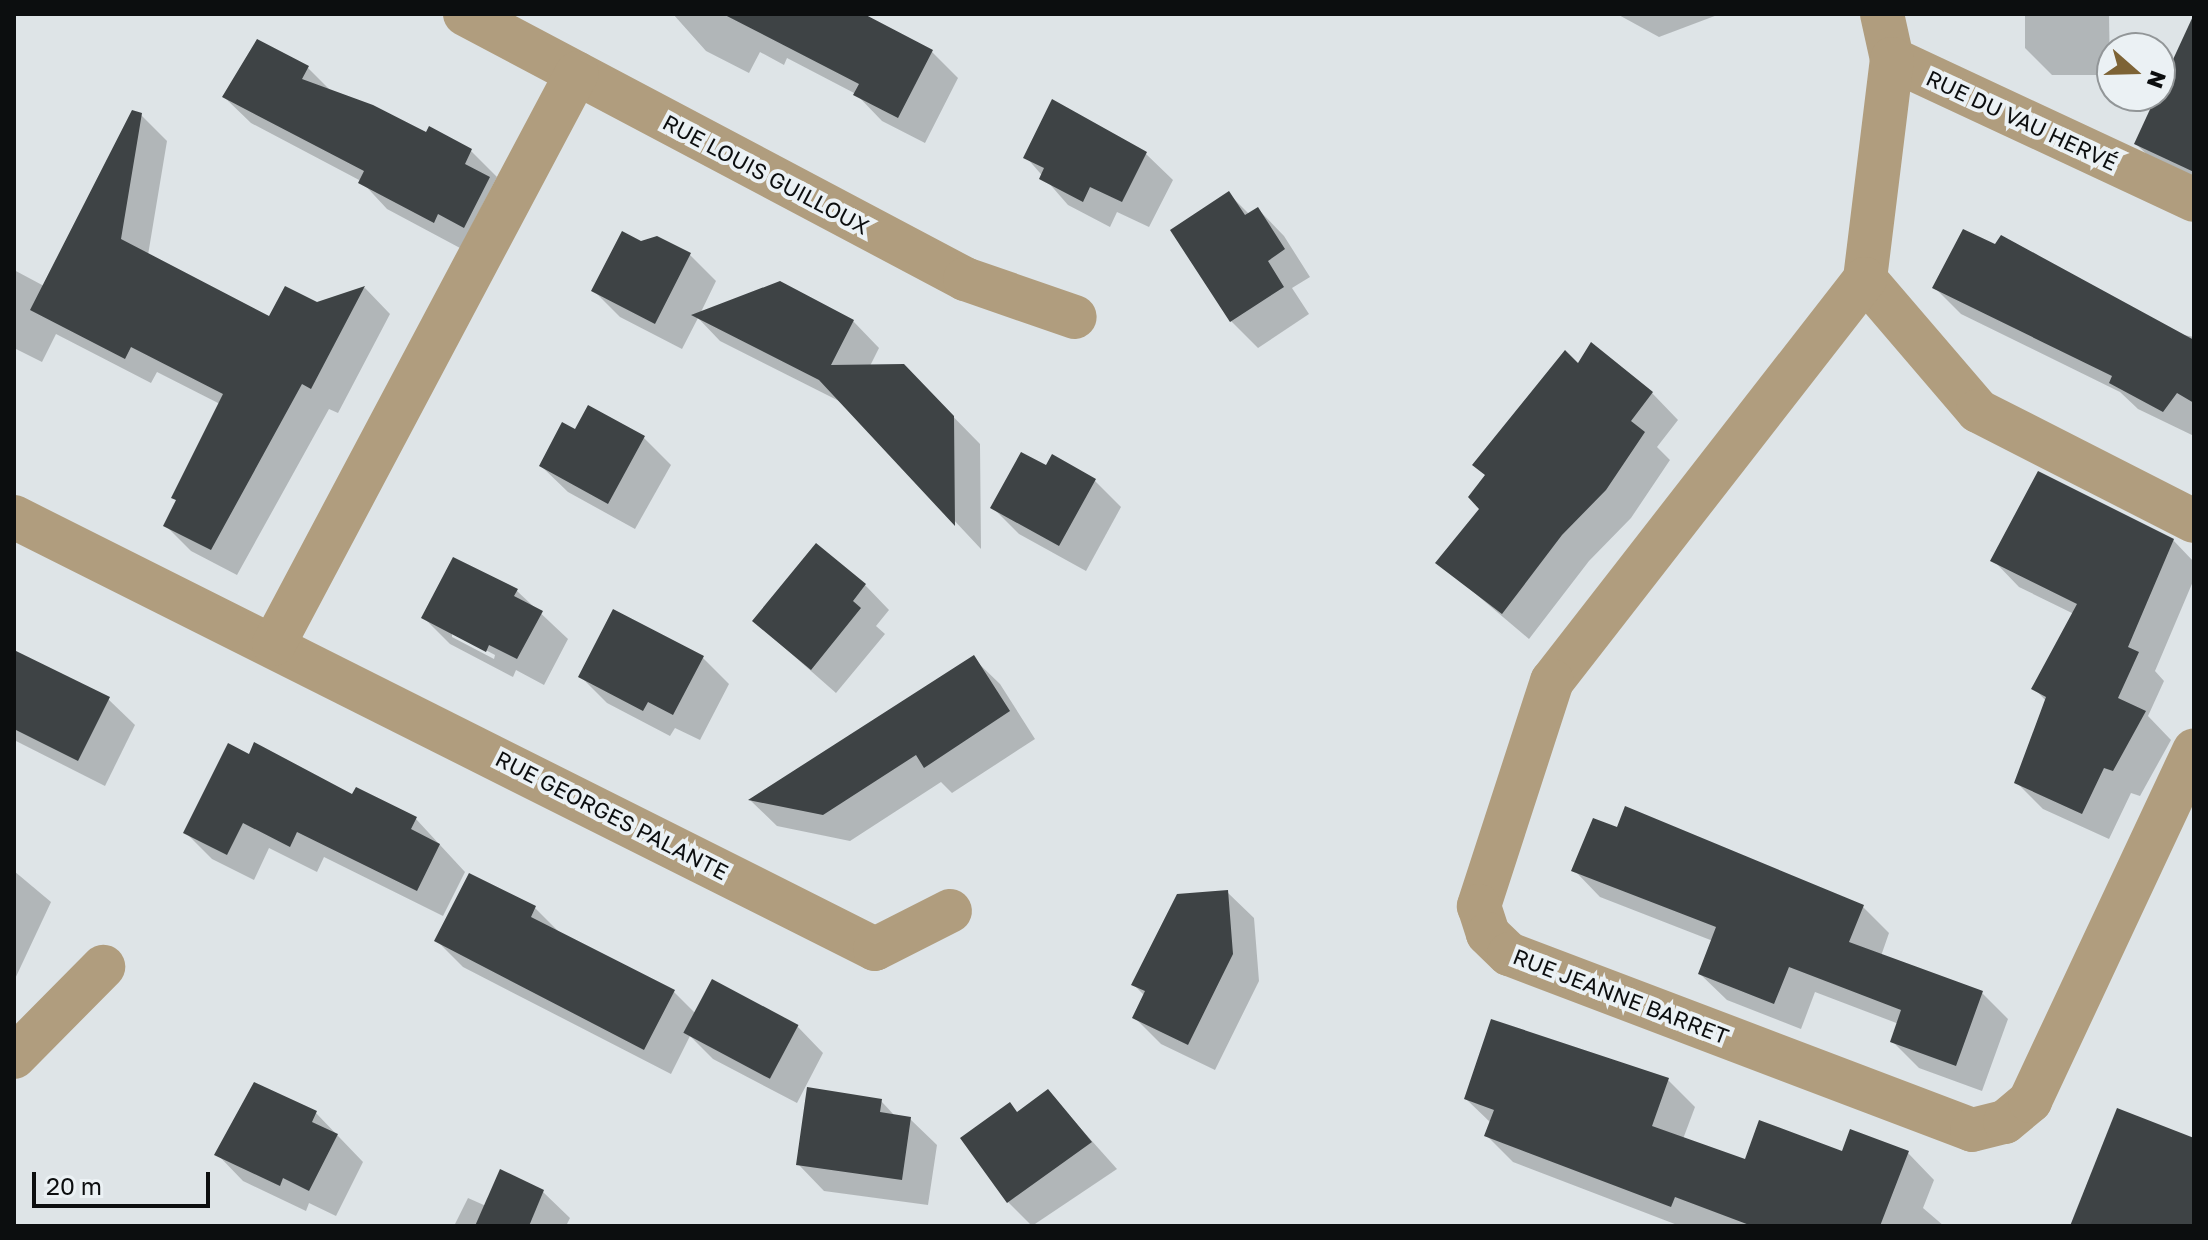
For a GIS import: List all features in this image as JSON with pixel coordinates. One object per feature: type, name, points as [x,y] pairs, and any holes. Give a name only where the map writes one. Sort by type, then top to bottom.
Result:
[{"type":"street","name":"RUE LOUIS GUILLOUX","points":[[465,14],[965,279],[1075,317]]},
{"type":"street","points":[[1882,14],[1892,59],[1865,279],[1978,411],[2194,521]]},
{"type":"street","name":"RUE DU VAU HERVÉ","points":[[1892,59],[2194,200]]},
{"type":"street","points":[[274,644],[577,73]]},
{"type":"street","name":"RUE JEANNE BARRET","points":[[1865,279],[1552,681],[1479,906],[1488,934],[1509,954],[1972,1130],[2005,1122],[2030,1101],[2194,751]]},
{"type":"street","name":"RUE GEORGES PALANTE","points":[[14,517],[274,644],[875,949],[950,911]]},
{"type":"street","points":[[14,1057],[103,967]]},
{"type":"building","points":[[723,14],[864,14],[933,50],[898,118],[853,95],[859,84]]},
{"type":"building","points":[[2194,14],[2194,172],[2134,144],[2149,112],[2176,112],[2176,53]]},
{"type":"building","points":[[257,39],[309,66],[302,79],[373,105],[426,132],[429,126],[472,149],[465,164],[490,177],[464,228],[438,214],[434,223],[358,183],[364,171],[222,97]]},
{"type":"building","points":[[1052,99],[1147,152],[1122,202],[1090,187],[1083,202],[1039,179],[1044,168],[1023,158]]},
{"type":"building","points":[[132,110],[142,113],[121,239],[269,316],[285,286],[317,302],[365,286],[311,389],[302,384],[211,550],[163,526],[176,500],[171,498],[223,394],[131,347],[125,359],[30,310]]},
{"type":"building","points":[[1229,191],[1245,215],[1258,207],[1285,249],[1268,261],[1284,287],[1230,322],[1170,230]]},
{"type":"building","points":[[1963,229],[1995,244],[2001,235],[2194,340],[2194,403],[2177,393],[2163,412],[2109,383],[2112,376],[1932,288]]},
{"type":"building","points":[[622,231],[641,241],[657,236],[691,253],[655,324],[591,291]]},
{"type":"building","points":[[780,281],[854,320],[831,365],[904,364],[954,416],[955,526],[819,380],[691,315]]},
{"type":"building","points":[[1591,342],[1653,392],[1631,421],[1645,432],[1606,490],[1562,535],[1502,614],[1435,563],[1479,509],[1468,497],[1485,475],[1472,465],[1565,350],[1578,363]]},
{"type":"building","points":[[588,405],[645,436],[608,504],[539,466],[562,422],[575,429]]},
{"type":"building","points":[[1021,452],[1046,465],[1052,454],[1096,479],[1059,546],[990,508]]},
{"type":"building","points":[[2038,471],[2174,539],[2128,647],[2139,652],[2118,698],[2146,711],[2113,771],[2104,768],[2082,814],[2014,783],[2046,697],[2031,689],[2077,604],[1990,561]]},
{"type":"building","points":[[816,543],[866,584],[853,601],[861,608],[811,670],[752,621]]},
{"type":"building","points":[[453,557],[518,589],[514,596],[543,611],[517,659],[489,645],[486,652],[421,618]]},
{"type":"building","points":[[613,609],[704,656],[673,715],[648,702],[643,711],[578,677]]},
{"type":"building","points":[[14,650],[110,697],[78,761],[14,729]]},
{"type":"building","points":[[974,655],[1010,711],[924,768],[916,755],[823,815],[748,800]]},
{"type":"building","points":[[254,742],[352,794],[356,787],[417,817],[411,829],[440,844],[417,891],[297,832],[290,847],[243,823],[227,855],[183,833],[228,743],[249,754]]},
{"type":"building","points":[[1625,806],[1864,905],[1849,942],[1983,991],[1956,1066],[1890,1042],[1901,1010],[1789,967],[1774,1004],[1698,974],[1716,927],[1571,871],[1593,818],[1617,827]]},
{"type":"building","points":[[469,873],[536,906],[531,917],[675,990],[644,1050],[434,941]]},
{"type":"building","points":[[1228,890],[1233,954],[1188,1045],[1132,1018],[1145,991],[1131,985],[1177,894]]},
{"type":"building","points":[[712,979],[799,1025],[770,1079],[683,1033]]},
{"type":"building","points":[[1491,1019],[1669,1078],[1652,1126],[1745,1159],[1759,1120],[1842,1151],[1850,1129],[1909,1151],[1880,1226],[1752,1226],[1675,1197],[1671,1207],[1484,1136],[1494,1110],[1464,1099]]},
{"type":"building","points":[[254,1082],[317,1111],[312,1122],[338,1134],[309,1191],[283,1178],[280,1186],[214,1155]]},
{"type":"building","points":[[807,1087],[882,1099],[880,1112],[911,1117],[902,1180],[796,1165]]},
{"type":"building","points":[[1048,1089],[1092,1142],[1007,1203],[960,1138],[1010,1102],[1017,1112]]},
{"type":"building","points":[[2117,1108],[2194,1138],[2194,1226],[2070,1226]]},
{"type":"building","points":[[500,1169],[544,1190],[529,1226],[475,1226]]}]
